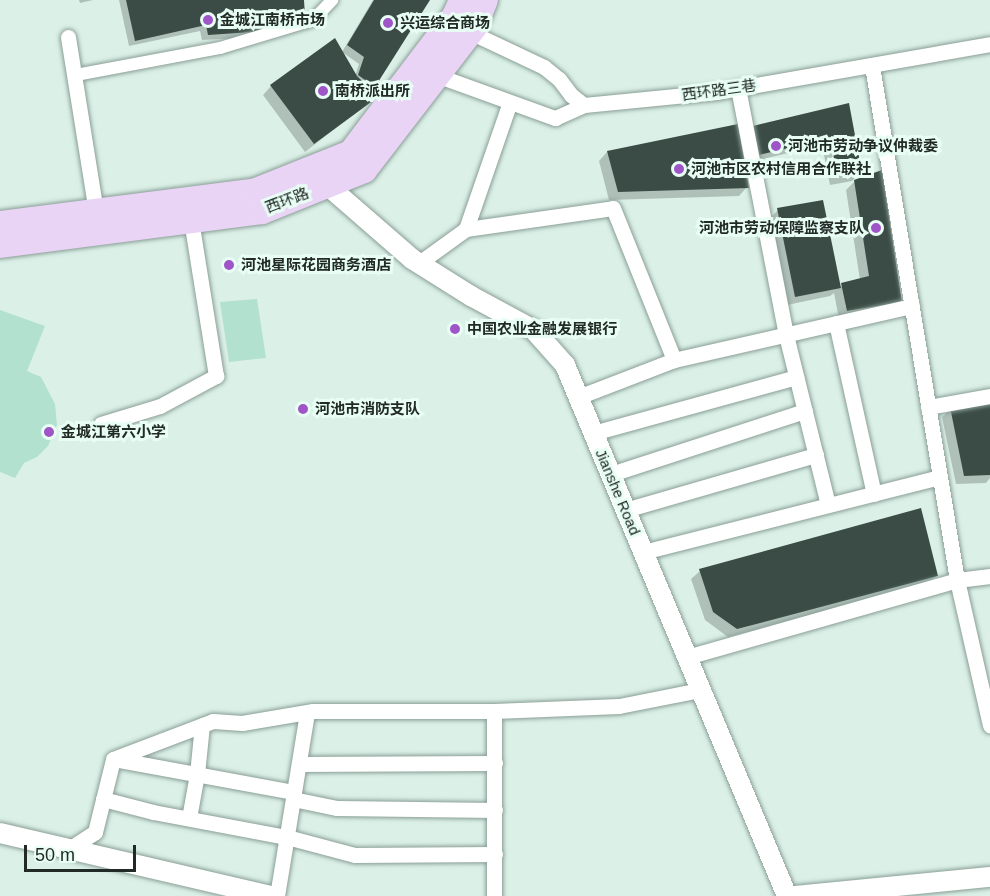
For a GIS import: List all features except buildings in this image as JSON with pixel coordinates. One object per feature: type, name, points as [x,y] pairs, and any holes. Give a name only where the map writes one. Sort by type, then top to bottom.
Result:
[{"type":"highway","name":"西环路","points":[[0,224],[256,190],[351,153],[453,19],[462,0]]},
{"type":"highway","name":"西环路","points":[[0,245],[262,211],[364,170],[470,32],[485,0]]},
{"type":"street","points":[[76,75],[220,48],[313,20],[332,0]]},
{"type":"street","points":[[470,32],[544,67],[559,79],[571,95],[585,105]]},
{"type":"street","points":[[68,37],[76,75],[96,211]]},
{"type":"street","name":"西环路三巷","points":[[436,75],[555,118],[585,105],[738,88],[990,44]]},
{"type":"street","points":[[872,66],[957,580],[990,725]]},
{"type":"street","points":[[738,88],[786,335],[828,505]]},
{"type":"street","points":[[466,229],[510,102]]},
{"type":"street","name":"Jianshe Road","points":[[327,185],[418,263],[471,296],[534,330],[565,365],[787,896]]},
{"type":"street","points":[[418,263],[466,229],[613,208],[674,360]]},
{"type":"street","points":[[101,424],[160,406],[216,376],[191,220]]},
{"type":"street","points":[[579,397],[674,360],[912,306]]},
{"type":"street","points":[[836,323],[874,494]]},
{"type":"street","points":[[593,432],[796,377]]},
{"type":"street","points":[[928,407],[990,396]]},
{"type":"street","points":[[610,474],[805,411]]},
{"type":"street","points":[[625,510],[816,455]]},
{"type":"street","points":[[643,552],[940,477]]},
{"type":"street","points":[[687,657],[957,580],[990,576]]},
{"type":"street","points":[[113,759],[213,721],[242,723],[307,713],[494,711],[619,706],[700,690]]},
{"type":"street","points":[[494,711],[494,896]]},
{"type":"street","points":[[278,896],[307,713]]},
{"type":"street","points":[[189,818],[197,774],[202,725]]},
{"type":"street","points":[[113,759],[197,774],[337,808],[495,810]]},
{"type":"street","points":[[69,849],[95,832],[113,759]]},
{"type":"street","points":[[298,764],[495,763]]},
{"type":"street","points":[[103,799],[287,837],[355,855],[495,854]]},
{"type":"street","points":[[0,833],[271,896]]},
{"type":"street","points":[[795,896],[990,877]]},
{"type":"green space","points":[[257,299],[266,358],[229,362],[220,302]]},
{"type":"green space","points":[[0,310],[45,326],[27,371],[41,377],[55,404],[57,425],[48,446],[37,457],[24,463],[15,478],[0,472]]},
{"type":"place","name":"金城江南桥市场","points":[[208,20]]},
{"type":"place","name":"兴运综合商场","points":[[388,23]]},
{"type":"place","name":"南桥派出所","points":[[323,91]]},
{"type":"place","name":"河池市劳动争议仲裁委","points":[[776,146]]},
{"type":"place","name":"河池市区农村信用合作联社","points":[[679,169]]},
{"type":"place","name":"河池市劳动保障监察支队","points":[[876,228]]},
{"type":"place","name":"河池星际花园商务酒店","points":[[229,265]]},
{"type":"place","name":"中国农业金融发展银行","points":[[455,329]]},
{"type":"place","name":"河池市消防支队","points":[[303,409]]},
{"type":"place","name":"金城江第六小学","points":[[49,432]]}]
